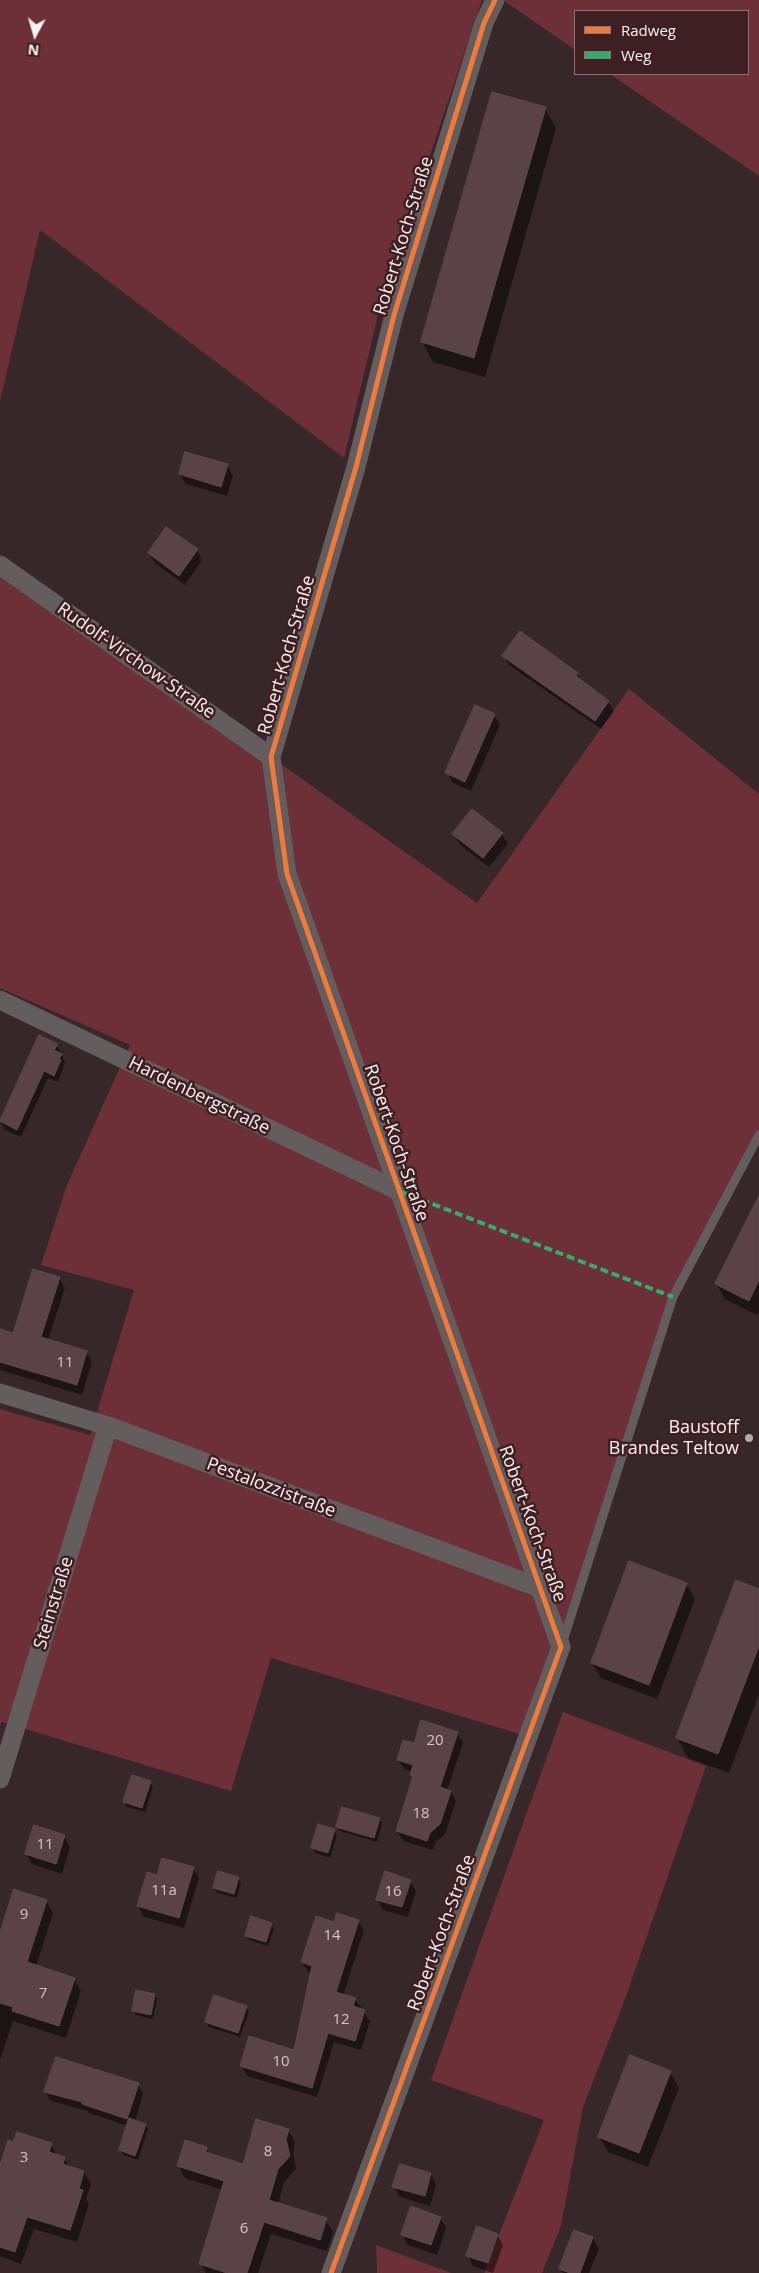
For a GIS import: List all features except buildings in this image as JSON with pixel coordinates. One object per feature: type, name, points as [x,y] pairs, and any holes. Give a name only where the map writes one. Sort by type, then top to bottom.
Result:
[{"type":"street","name":"Robert-Koch-Straße","points":[[331,2273],[562,1647],[398,1191],[287,874],[271,757],[356,467],[394,315],[484,24],[495,0]]},
{"type":"street","name":"Rudolf-Virchow-Straße","points":[[0,565],[271,757]]},
{"type":"street","name":"Hardenbergstraße","points":[[0,1000],[398,1191]]},
{"type":"street","name":"Pestalozzistraße","points":[[0,1393],[108,1426],[540,1588]]},
{"type":"street","name":"Steinstraße","points":[[0,1779],[108,1426]]},
{"type":"lane","points":[[562,1647],[673,1297],[759,1135]]},
{"type":"shaded area","points":[[0,0],[482,0],[381,302],[344,458],[40,230],[0,401]]},
{"type":"shaded area","points":[[503,0],[759,0],[759,176],[611,75],[749,75],[749,10],[574,10],[574,49]]},
{"type":"shaded area","points":[[0,565],[477,903],[629,689],[759,794],[759,1135],[673,1297],[529,1737],[271,1658],[231,1791],[2,1722],[0,1726],[0,1409],[90,1435],[134,1290],[41,1265],[67,1185],[130,1045],[0,988]]},
{"type":"shaded area","points":[[563,1712],[706,1766],[625,1999],[583,2107],[561,2226],[542,2273],[484,2273],[544,2120],[431,2080]]},
{"type":"shaded area","points":[[376,2245],[451,2273],[377,2273]]},
{"type":"marked path","points":[[399,1191],[673,1297]]},
{"type":"cycle path","points":[[331,2273],[561,1647],[287,874],[271,757],[356,467],[394,315],[484,23],[495,0]]},
{"type":"place","name":"Baustoff Brandes Teltow","points":[[749,1438]]}]
